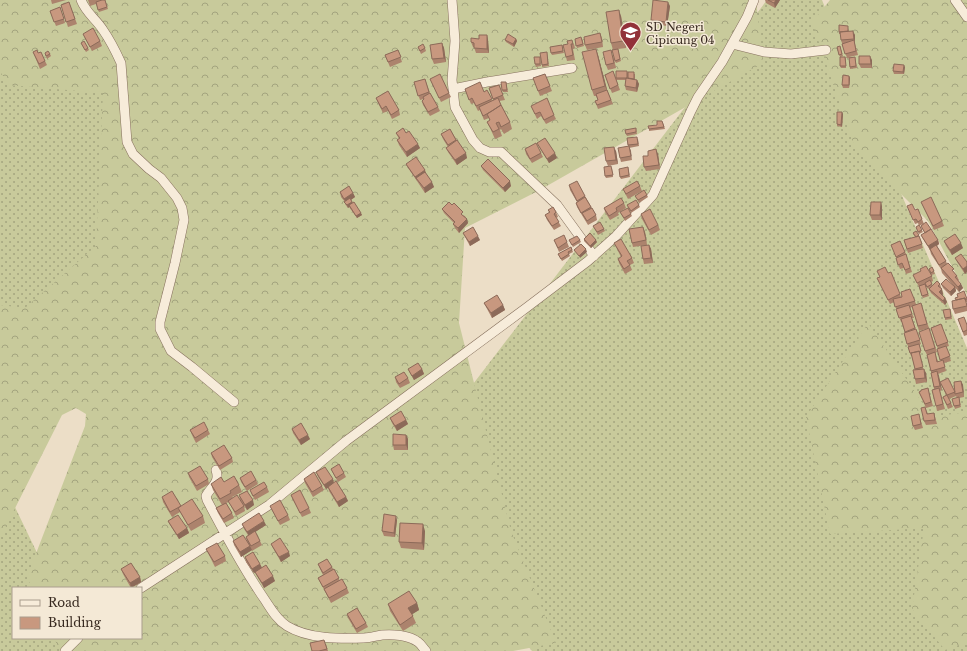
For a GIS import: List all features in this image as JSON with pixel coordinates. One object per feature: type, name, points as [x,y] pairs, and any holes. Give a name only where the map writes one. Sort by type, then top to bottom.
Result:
[{"type":"street","points":[[82,0],[86,10],[103,30],[121,63],[127,142],[133,154],[161,178],[177,198],[182,208],[184,220],[160,322],[160,329],[171,351],[234,402]]},
{"type":"street","points":[[452,0],[455,41],[453,89],[454,107],[473,140],[480,148],[489,152],[501,152],[548,196],[557,205],[594,256]]},
{"type":"street","points":[[142,587],[269,505],[346,441],[491,335],[594,256],[616,236],[653,195],[698,97],[722,62],[747,17],[754,0]]},
{"type":"street","points":[[955,0],[967,17]]},
{"type":"street","points":[[732,44],[764,52],[791,54],[826,50]]},
{"type":"street","points":[[453,89],[572,68]]},
{"type":"street","points":[[216,470],[218,477],[217,481],[206,496],[207,500],[225,534],[258,589],[285,625],[306,634],[348,639],[382,635],[406,637],[417,641],[426,651]]},
{"type":"street","points":[[65,651],[77,639]]},
{"type":"green space","points":[[0,0],[142,108],[73,315],[0,322]]},
{"type":"green space","points":[[0,0],[756,0],[763,63],[538,191],[465,228],[459,323],[511,531],[556,643],[513,651],[60,651],[54,639],[142,639],[142,587],[32,587],[27,577],[85,426],[86,414],[76,408],[62,415],[0,538],[0,305],[25,308],[96,246],[103,93],[8,85],[0,71]]},
{"type":"green space","points":[[767,0],[822,0],[880,144],[967,348],[967,651],[532,651],[526,644],[444,422]]},
{"type":"green space","points":[[830,0],[967,0],[967,295],[928,221],[855,148],[812,22]]},
{"type":"green space","points":[[868,323],[932,417],[967,412],[967,642],[945,650],[912,609],[924,528],[830,534],[806,417]]},
{"type":"green space","points":[[0,476],[54,587],[12,587],[12,639],[142,638],[183,651],[0,651]]},
{"type":"building","points":[[105,0],[107,7],[98,10],[96,2]]},
{"type":"building","points":[[653,0],[668,2],[666,22],[651,20]]},
{"type":"building","points":[[768,0],[776,0],[774,3]]},
{"type":"building","points":[[69,2],[75,19],[66,22],[61,5]]},
{"type":"building","points":[[60,7],[64,19],[54,22],[50,11]]},
{"type":"building","points":[[619,10],[623,41],[611,43],[606,12]]},
{"type":"building","points":[[839,25],[848,26],[848,31],[839,32]]},
{"type":"building","points":[[93,28],[100,41],[90,47],[83,34]]},
{"type":"building","points":[[853,31],[854,39],[841,40],[840,32]]},
{"type":"building","points":[[600,33],[602,42],[585,45],[584,37]]},
{"type":"building","points":[[508,34],[516,39],[513,44],[505,40]]},
{"type":"building","points":[[479,35],[487,35],[487,49],[474,48],[474,43],[471,42],[471,38],[479,39]]},
{"type":"building","points":[[581,37],[583,44],[576,46],[575,39]]},
{"type":"building","points":[[572,40],[573,44],[571,44],[573,55],[566,57],[563,45],[568,44],[567,41]]},
{"type":"building","points":[[854,40],[856,51],[845,54],[842,44]]},
{"type":"building","points":[[84,41],[88,48],[85,50],[81,43]]},
{"type":"building","points":[[442,43],[444,58],[432,59],[430,45]]},
{"type":"building","points":[[423,44],[425,48],[420,51],[418,47]]},
{"type":"building","points":[[562,45],[563,51],[551,53],[550,47]]},
{"type":"building","points":[[840,46],[842,54],[839,55],[837,47]]},
{"type":"building","points":[[596,49],[605,86],[592,90],[582,52]]},
{"type":"building","points":[[618,49],[620,59],[615,61],[612,50]]},
{"type":"building","points":[[37,50],[38,53],[41,52],[45,61],[39,64],[33,52]]},
{"type":"building","points":[[398,50],[401,57],[388,62],[385,55]]},
{"type":"building","points":[[611,50],[614,63],[606,65],[603,52]]},
{"type":"building","points":[[48,51],[50,54],[46,56],[45,53]]},
{"type":"building","points":[[547,52],[548,64],[542,65],[540,53]]},
{"type":"building","points":[[859,56],[870,56],[871,64],[859,64]]},
{"type":"building","points":[[534,57],[540,57],[540,64],[535,64]]},
{"type":"building","points":[[840,57],[845,57],[846,66],[840,66]]},
{"type":"building","points":[[855,57],[856,66],[850,67],[849,58]]},
{"type":"building","points":[[894,64],[904,65],[903,72],[893,71]]},
{"type":"building","points":[[613,71],[618,85],[610,89],[605,75]]},
{"type":"building","points":[[616,71],[627,71],[627,78],[616,78]]},
{"type":"building","points":[[628,72],[634,72],[634,79],[628,78]]},
{"type":"building","points":[[440,74],[449,93],[439,98],[430,79]]},
{"type":"building","points":[[545,74],[550,86],[538,91],[533,78]]},
{"type":"building","points":[[843,75],[849,76],[849,85],[842,85]]},
{"type":"building","points":[[626,78],[637,80],[636,88],[625,86]]},
{"type":"building","points":[[425,79],[429,92],[418,96],[414,82]]},
{"type":"building","points":[[480,82],[484,92],[487,90],[492,99],[476,106],[472,98],[469,100],[465,89]]},
{"type":"building","points":[[501,82],[506,82],[507,90],[502,90]]},
{"type":"building","points":[[499,85],[503,95],[493,99],[489,88]]},
{"type":"building","points":[[607,90],[611,100],[597,105],[595,101],[598,100],[596,94]]},
{"type":"building","points":[[388,91],[399,110],[391,115],[386,106],[382,109],[376,98]]},
{"type":"building","points":[[430,93],[438,107],[428,112],[422,101],[424,99],[423,97]]},
{"type":"building","points":[[498,98],[501,105],[483,116],[479,107]]},
{"type":"building","points":[[547,98],[554,115],[544,120],[540,112],[535,114],[531,106]]},
{"type":"building","points":[[501,105],[510,122],[501,127],[499,122],[496,123],[499,129],[493,132],[487,122],[490,120],[487,114]]},
{"type":"building","points":[[837,112],[842,112],[841,125],[837,124]]},
{"type":"building","points":[[657,121],[662,121],[664,127],[649,129],[648,126],[657,125]]},
{"type":"building","points":[[403,128],[406,133],[409,131],[418,144],[406,152],[397,140],[400,138],[396,133]]},
{"type":"building","points":[[636,128],[636,132],[626,134],[625,130]]},
{"type":"building","points":[[450,129],[456,140],[448,145],[441,134]]},
{"type":"building","points":[[637,137],[638,144],[628,145],[627,138]]},
{"type":"building","points":[[545,138],[555,153],[547,159],[537,143]]},
{"type":"building","points":[[457,140],[466,153],[455,160],[446,148]]},
{"type":"building","points":[[536,143],[541,153],[530,159],[525,149]]},
{"type":"building","points":[[629,146],[631,156],[620,158],[618,148]]},
{"type":"building","points":[[614,147],[616,160],[606,161],[604,148]]},
{"type":"building","points":[[656,149],[659,165],[644,167],[643,156],[648,156],[648,151]]},
{"type":"building","points":[[416,157],[425,170],[415,177],[406,164]]},
{"type":"building","points":[[488,159],[510,181],[503,188],[481,166]]},
{"type":"building","points":[[611,166],[613,175],[605,176],[604,167]]},
{"type":"building","points":[[628,167],[629,175],[620,177],[619,169]]},
{"type":"building","points":[[425,172],[432,182],[424,188],[416,178]]},
{"type":"building","points":[[577,181],[585,196],[577,201],[569,185]]},
{"type":"building","points":[[637,181],[640,186],[626,194],[623,189]]},
{"type":"building","points":[[349,186],[353,193],[344,199],[340,192]]},
{"type":"building","points":[[644,190],[647,195],[638,200],[635,196]]},
{"type":"building","points":[[585,197],[591,207],[581,213],[576,203]]},
{"type":"building","points":[[931,197],[942,221],[933,226],[921,202]]},
{"type":"building","points":[[350,198],[352,202],[347,205],[344,202]]},
{"type":"building","points":[[621,198],[624,203],[616,208],[617,211],[609,216],[604,208]]},
{"type":"building","points":[[636,200],[639,205],[631,211],[627,205]]},
{"type":"building","points":[[354,202],[361,213],[356,216],[349,205]]},
{"type":"building","points":[[449,202],[452,205],[454,203],[463,212],[461,214],[467,219],[458,228],[453,224],[455,222],[442,209]]},
{"type":"building","points":[[871,202],[881,202],[880,215],[870,215]]},
{"type":"building","points":[[912,204],[915,210],[918,209],[922,219],[918,222],[916,219],[913,220],[907,206]]},
{"type":"building","points":[[553,207],[556,212],[554,214],[559,222],[552,226],[545,215],[550,212],[548,210]]},
{"type":"building","points":[[592,208],[596,215],[587,221],[582,213]]},
{"type":"building","points":[[628,208],[631,214],[624,218],[620,212]]},
{"type":"building","points":[[650,209],[658,225],[649,230],[641,214]]},
{"type":"building","points":[[600,222],[604,229],[597,232],[593,226]]},
{"type":"building","points":[[926,222],[931,229],[925,233],[921,226]]},
{"type":"building","points":[[919,225],[922,230],[918,232],[916,227]]},
{"type":"building","points":[[473,227],[478,236],[469,242],[463,233]]},
{"type":"building","points":[[643,227],[646,240],[632,243],[629,229]]},
{"type":"building","points":[[931,229],[938,240],[928,246],[921,235]]},
{"type":"building","points":[[916,231],[919,235],[916,237],[913,233]]},
{"type":"building","points":[[590,233],[596,240],[590,246],[584,239]]},
{"type":"building","points":[[955,234],[961,243],[950,250],[944,241]]},
{"type":"building","points":[[564,235],[567,242],[558,248],[554,240]]},
{"type":"building","points":[[577,236],[580,240],[572,245],[569,240]]},
{"type":"building","points":[[919,236],[922,244],[907,249],[904,240]]},
{"type":"building","points":[[621,239],[632,258],[627,261],[630,265],[624,269],[618,259],[622,256],[614,243]]},
{"type":"building","points":[[900,241],[905,252],[896,257],[891,245]]},
{"type":"building","points":[[581,244],[586,249],[579,256],[574,250]]},
{"type":"building","points":[[649,245],[651,258],[643,259],[641,246]]},
{"type":"building","points":[[936,245],[946,261],[939,265],[930,249]]},
{"type":"building","points":[[571,247],[572,250],[568,252],[569,254],[561,259],[558,254]]},
{"type":"building","points":[[906,254],[910,268],[905,270],[902,263],[898,265],[896,258]]},
{"type":"building","points":[[961,254],[967,262],[967,266],[963,269],[955,258]]},
{"type":"building","points":[[948,263],[954,269],[952,270],[957,276],[955,277],[961,284],[958,287],[941,268]]},
{"type":"building","points":[[926,266],[932,276],[917,283],[913,275],[921,271],[920,269]]},
{"type":"building","points":[[885,267],[888,273],[891,272],[900,294],[888,300],[877,278],[880,277],[877,271]]},
{"type":"building","points":[[932,267],[934,271],[931,273],[929,269]]},
{"type":"building","points":[[946,279],[955,287],[950,292],[941,284]]},
{"type":"building","points":[[930,280],[932,284],[927,287],[925,283]]},
{"type":"building","points":[[937,281],[940,284],[938,286],[942,289],[939,292],[945,298],[943,301],[929,289]]},
{"type":"building","points":[[925,284],[928,294],[922,296],[919,286]]},
{"type":"building","points":[[910,289],[915,301],[895,307],[893,299],[902,297],[901,292]]},
{"type":"building","points":[[964,291],[967,299],[956,300],[955,298],[958,297],[957,294]]},
{"type":"building","points":[[497,295],[503,305],[491,313],[484,303]]},
{"type":"building","points":[[965,298],[967,306],[953,309],[952,301]]},
{"type":"building","points":[[921,303],[927,324],[918,326],[912,306]]},
{"type":"building","points":[[909,305],[912,314],[899,318],[896,309]]},
{"type":"building","points":[[950,309],[951,317],[945,318],[943,310]]},
{"type":"building","points":[[911,316],[915,328],[905,332],[901,319]]},
{"type":"building","points":[[964,317],[967,330],[963,332],[958,319]]},
{"type":"building","points":[[941,324],[948,342],[937,346],[931,328]]},
{"type":"building","points":[[929,328],[935,348],[925,351],[919,332]]},
{"type":"building","points":[[916,329],[920,340],[907,344],[904,333]]},
{"type":"building","points":[[919,344],[921,351],[910,353],[908,347]]},
{"type":"building","points":[[946,346],[950,356],[940,360],[937,349]]},
{"type":"building","points":[[919,351],[923,367],[915,369],[911,353]]},
{"type":"building","points":[[935,352],[937,362],[943,360],[945,367],[931,371],[927,355]]},
{"type":"building","points":[[418,363],[422,369],[412,376],[408,369]]},
{"type":"building","points":[[924,369],[925,378],[915,379],[913,370]]},
{"type":"building","points":[[937,371],[940,386],[934,387],[931,373]]},
{"type":"building","points":[[404,372],[408,378],[399,384],[395,377]]},
{"type":"building","points":[[948,378],[955,392],[947,395],[940,382]]},
{"type":"building","points":[[961,381],[963,392],[955,394],[954,382]]},
{"type":"building","points":[[928,388],[931,402],[925,404],[919,392]]},
{"type":"building","points":[[939,388],[943,404],[936,406],[932,390]]},
{"type":"building","points":[[947,395],[951,403],[947,405],[943,397]]},
{"type":"building","points":[[959,397],[960,405],[954,406],[952,399]]},
{"type":"building","points":[[925,407],[927,414],[934,413],[935,420],[924,421],[921,408]]},
{"type":"building","points":[[401,411],[406,420],[395,426],[390,418]]},
{"type":"building","points":[[919,414],[921,424],[913,426],[911,416]]},
{"type":"building","points":[[204,422],[208,430],[195,438],[190,430]]},
{"type":"building","points":[[301,423],[308,435],[299,440],[292,429]]},
{"type":"building","points":[[393,434],[406,435],[406,445],[393,445]]},
{"type":"building","points":[[224,445],[232,458],[219,466],[211,453]]},
{"type":"building","points":[[339,464],[344,473],[336,478],[331,469]]},
{"type":"building","points":[[200,466],[208,479],[196,486],[188,473]]},
{"type":"building","points":[[325,467],[333,479],[324,485],[316,472]]},
{"type":"building","points":[[251,471],[256,480],[245,487],[240,478]]},
{"type":"building","points":[[314,472],[322,486],[312,492],[304,479]]},
{"type":"building","points":[[234,476],[239,485],[230,491],[231,493],[220,499],[211,484],[221,477],[224,482]]},
{"type":"building","points":[[336,481],[346,497],[337,502],[328,487]]},
{"type":"building","points":[[264,482],[267,487],[253,496],[250,490]]},
{"type":"building","points":[[300,490],[309,508],[300,513],[291,495]]},
{"type":"building","points":[[172,491],[181,506],[170,512],[162,497]]},
{"type":"building","points":[[247,491],[253,500],[245,505],[239,495]]},
{"type":"building","points":[[237,495],[244,506],[235,512],[228,501]]},
{"type":"building","points":[[192,499],[203,516],[188,525],[178,508]]},
{"type":"building","points":[[280,500],[288,515],[278,521],[270,506]]},
{"type":"building","points":[[226,503],[232,513],[223,519],[216,508]]},
{"type":"building","points":[[259,513],[264,521],[247,532],[242,524]]},
{"type":"building","points":[[384,514],[396,516],[394,533],[382,531]]},
{"type":"building","points":[[178,515],[187,528],[177,535],[168,521]]},
{"type":"building","points":[[400,523],[423,524],[422,543],[399,542]]},
{"type":"building","points":[[255,531],[260,541],[251,546],[246,537]]},
{"type":"building","points":[[243,535],[250,546],[240,552],[233,541]]},
{"type":"building","points":[[280,538],[289,552],[279,557],[271,544]]},
{"type":"building","points":[[217,543],[225,556],[214,562],[206,549]]},
{"type":"building","points":[[253,552],[260,564],[252,569],[245,557]]},
{"type":"building","points":[[327,559],[332,567],[323,573],[318,564]]},
{"type":"building","points":[[131,563],[140,577],[130,583],[121,569]]},
{"type":"building","points":[[266,565],[273,576],[262,583],[255,572]]},
{"type":"building","points":[[334,569],[339,578],[323,587],[318,578]]},
{"type":"building","points":[[342,579],[347,588],[329,598],[324,589]]},
{"type":"building","points":[[409,591],[417,603],[408,608],[413,616],[400,625],[388,604]]},
{"type":"building","points":[[357,608],[366,623],[356,629],[347,614]]},
{"type":"building","points":[[324,640],[327,649],[312,651],[310,643]]},
{"type":"place","name":"SD Negeri Cipicung 04","points":[[630,52]]}]
